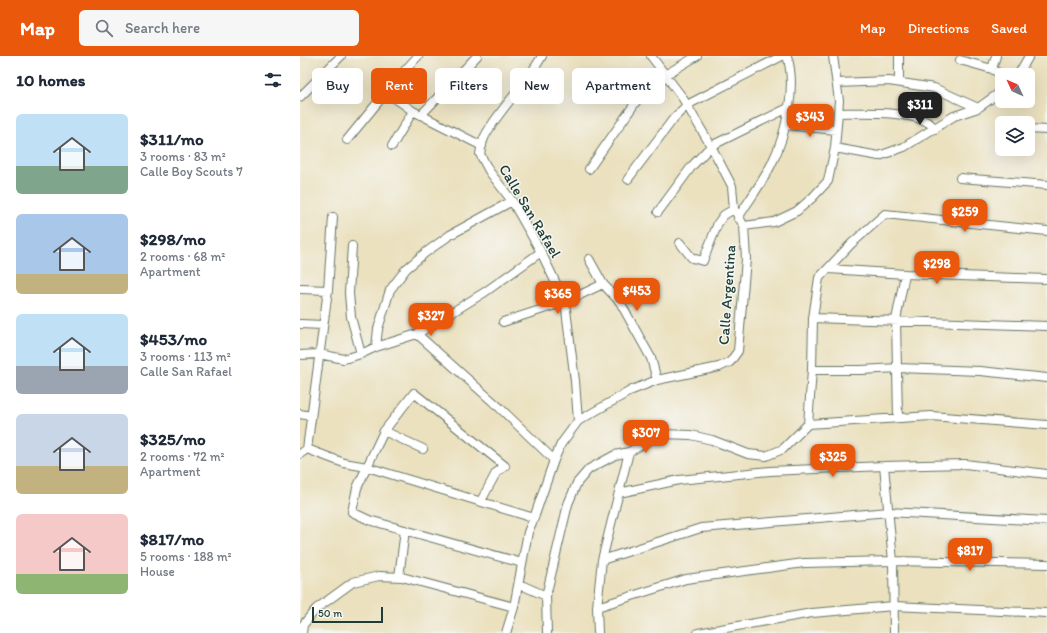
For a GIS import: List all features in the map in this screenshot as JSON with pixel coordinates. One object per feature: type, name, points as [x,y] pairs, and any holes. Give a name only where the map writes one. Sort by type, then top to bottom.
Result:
[{"type":"street","points":[[300,97],[341,56]]},
{"type":"street","points":[[407,68],[418,56]]},
{"type":"street","points":[[421,114],[477,56]]},
{"type":"street","points":[[403,104],[413,111],[482,146],[485,137],[533,72],[542,56]]},
{"type":"street","name":"Calle Argentina","points":[[651,56],[660,68]]},
{"type":"street","points":[[665,75],[697,56]]},
{"type":"street","points":[[628,179],[674,118],[687,105],[782,56]]},
{"type":"street","points":[[738,218],[772,163],[786,125],[790,107],[791,66],[787,56]]},
{"type":"street","points":[[744,226],[774,222],[797,211],[828,181],[835,148],[839,101],[833,56]]},
{"type":"street","points":[[899,56],[899,82]]},
{"type":"street","points":[[992,69],[996,56]]},
{"type":"street","points":[[1022,68],[1029,56]]},
{"type":"street","points":[[960,60],[995,71]]},
{"type":"street","name":"Calle Argentina","points":[[506,633],[514,607],[528,532],[561,444],[578,421],[632,390],[657,380],[719,367],[730,362],[738,351],[746,259],[744,226],[734,209],[732,186],[687,105],[665,75]]},
{"type":"street","points":[[837,83],[889,81],[934,88],[978,108]]},
{"type":"street","points":[[835,148],[879,156],[904,148],[954,116],[978,108],[995,96]]},
{"type":"street","points":[[347,140],[376,104]]},
{"type":"street","points":[[589,169],[634,104]]},
{"type":"street","points":[[658,212],[692,166],[711,146],[790,107]]},
{"type":"street","points":[[392,146],[413,111]]},
{"type":"street","points":[[838,113],[894,113],[925,120],[932,124],[935,129]]},
{"type":"street","points":[[786,125],[836,130]]},
{"type":"street","points":[[1035,129],[1047,130]]},
{"type":"street","name":"Calle San Rafael","points":[[482,146],[480,154],[490,171],[512,201],[541,252],[565,302],[575,381],[578,421]]},
{"type":"street","points":[[960,178],[1047,185]]},
{"type":"street","points":[[376,347],[378,329],[390,290],[406,269],[450,235],[512,201]]},
{"type":"street","points":[[680,243],[692,258],[702,261],[718,223],[724,215],[734,209]]},
{"type":"street","points":[[547,633],[546,596],[568,504],[577,483],[589,469],[615,455],[630,452],[661,434],[691,435],[712,440],[748,454],[766,456],[783,449],[808,424],[812,370],[813,318],[819,278],[851,244],[885,214],[1047,231]]},
{"type":"street","points":[[333,217],[328,290],[311,416],[303,452],[344,463],[367,467],[534,518]]},
{"type":"street","points":[[352,246],[349,293],[351,317],[361,354]]},
{"type":"street","points":[[300,355],[319,354],[344,359],[417,334],[484,292],[541,252]]},
{"type":"street","points":[[589,259],[603,284],[620,302],[651,358],[657,380]]},
{"type":"street","points":[[829,268],[905,274],[1047,279]]},
{"type":"street","points":[[898,418],[896,320],[905,274]]},
{"type":"street","points":[[502,322],[565,302],[603,284]]},
{"type":"street","points":[[300,289],[328,290]]},
{"type":"street","points":[[813,318],[1047,326]]},
{"type":"street","points":[[300,324],[323,325]]},
{"type":"street","points":[[417,334],[500,408],[554,460]]},
{"type":"street","points":[[812,370],[898,368],[980,371],[1047,378]]},
{"type":"street","points":[[481,501],[496,473],[505,466],[414,393],[384,431],[357,488],[352,512],[369,520],[522,563]]},
{"type":"street","points":[[300,414],[311,416]]},
{"type":"street","points":[[808,424],[932,416],[1047,425]]},
{"type":"street","points":[[384,431],[423,449]]},
{"type":"street","points":[[598,633],[597,607],[602,560],[630,452]]},
{"type":"street","points":[[619,493],[679,480],[770,471],[965,464],[1047,474]]},
{"type":"street","points":[[884,466],[893,561],[894,633]]},
{"type":"street","points":[[602,560],[701,528],[889,512],[1047,521]]},
{"type":"street","points":[[399,577],[405,530]]},
{"type":"street","points":[[597,607],[686,579],[804,563],[893,561],[1047,564]]},
{"type":"street","points":[[302,633],[303,625],[316,609],[353,582],[379,576],[399,577],[514,607]]},
{"type":"street","points":[[519,584],[546,596]]},
{"type":"street","points":[[698,633],[812,613],[894,606],[1047,613]]}]
